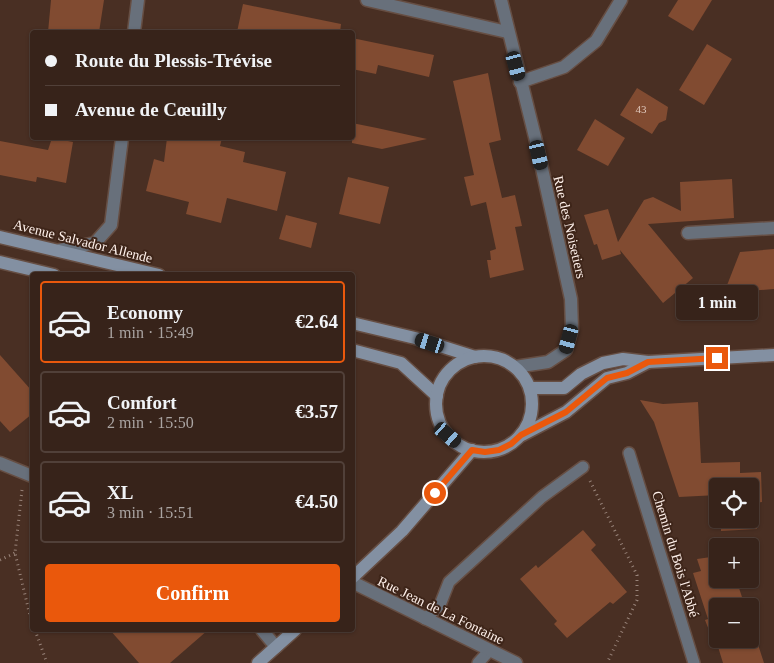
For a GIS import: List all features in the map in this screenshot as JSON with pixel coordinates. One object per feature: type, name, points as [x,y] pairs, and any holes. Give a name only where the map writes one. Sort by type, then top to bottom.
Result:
[{"type":"main road","name":"Avenue Salvador Allende","points":[[0,237],[147,272]]},
{"type":"main road","points":[[0,262],[42,272]]},
{"type":"main road","points":[[355,324],[415,338],[475,357]]},
{"type":"main road","points":[[355,351],[401,362],[437,396]]},
{"type":"main road","points":[[530,388],[564,388],[581,374],[603,362],[623,359],[648,362],[774,355]]},
{"type":"main road","points":[[521,435],[531,412],[532,404],[530,388],[524,377],[515,367],[503,360],[489,356],[475,357],[461,362],[450,371],[442,382],[437,396],[436,409],[440,423],[448,435],[459,444],[472,450],[485,452],[499,450],[511,444],[521,435],[566,412],[607,378],[627,373],[648,362]]},
{"type":"main road","points":[[355,575],[402,531],[472,450]]},
{"type":"main road","points":[[258,663],[293,632]]},
{"type":"street","points":[[134,30],[138,0]]},
{"type":"street","points":[[367,0],[507,32]]},
{"type":"street","name":"Rue des Noisetiers","points":[[501,0],[571,299],[572,329],[566,350],[548,362],[515,367]]},
{"type":"street","points":[[520,82],[564,67],[596,40],[621,0]]},
{"type":"street","points":[[60,250],[95,243],[111,225],[122,140]]},
{"type":"street","points":[[688,233],[774,228]]},
{"type":"street","points":[[0,463],[28,474]]},
{"type":"street","name":"Rue Jean de La Fontaine","points":[[355,584],[516,663]]},
{"type":"street","points":[[264,632],[276,647]]},
{"type":"lane","name":"Chemin du Bois l'Abbé","points":[[629,453],[694,663]]},
{"type":"lane","points":[[425,619],[440,605],[450,582],[542,497],[583,467]]},
{"type":"lane","points":[[478,663],[489,651]]},
{"type":"path","points":[[583,467],[637,575],[637,600],[607,663]]},
{"type":"path","points":[[28,474],[15,553],[30,616]]},
{"type":"path","points":[[0,560],[15,553]]},
{"type":"path","points":[[36,632],[47,663]]},
{"type":"building","points":[[51,0],[104,0],[99,30],[48,30]]},
{"type":"building","points":[[678,0],[712,0],[693,31],[668,16]]},
{"type":"building","points":[[243,4],[341,24],[340,30],[237,30]]},
{"type":"building","points":[[355,39],[434,55],[429,77],[378,65],[376,74],[355,70]]},
{"type":"building","points":[[707,44],[732,59],[704,105],[679,90]]},
{"type":"building","points":[[488,73],[501,140],[489,143],[502,198],[515,195],[522,226],[515,227],[524,270],[490,278],[487,260],[491,260],[490,251],[496,249],[486,202],[471,206],[464,177],[474,175],[453,81]]},
{"type":"building","points":[[637,88],[668,107],[666,120],[659,123],[652,134],[620,115]]},
{"type":"building","points":[[595,119],[625,138],[608,166],[577,150]]},
{"type":"building","points":[[355,124],[427,139],[382,149],[352,143],[352,140],[355,140]]},
{"type":"building","points":[[51,140],[73,142],[66,183],[37,177],[36,182],[0,175],[0,141],[48,150]]},
{"type":"building","points":[[167,140],[222,140],[220,146],[245,152],[243,162],[286,172],[277,211],[227,198],[221,223],[186,214],[189,202],[146,191],[154,159],[164,162]]},
{"type":"building","points":[[348,177],[389,187],[380,224],[339,214]]},
{"type":"building","points":[[732,179],[734,218],[648,224],[693,278],[663,303],[620,250],[621,254],[602,260],[597,244],[594,245],[584,215],[608,209],[618,242],[644,200],[653,197],[681,211],[680,182]]},
{"type":"building","points":[[286,215],[317,223],[311,248],[279,239]]},
{"type":"building","points":[[774,249],[774,289],[724,293],[740,252]]},
{"type":"building","points":[[0,355],[30,389],[30,416],[10,432],[0,421]]},
{"type":"building","points":[[640,400],[663,404],[698,402],[701,463],[740,462],[740,473],[761,472],[762,502],[759,502],[759,478],[709,478],[709,495],[679,497],[654,422]]},
{"type":"building","points":[[721,528],[757,529],[721,531]]},
{"type":"building","points":[[583,530],[596,545],[591,550],[627,592],[613,604],[610,602],[567,638],[554,624],[557,621],[520,579],[536,565],[538,568]]},
{"type":"building","points":[[709,557],[709,588],[739,588],[742,598],[709,598],[709,630],[705,620],[708,619],[693,573],[701,571],[697,559]]},
{"type":"building","points":[[112,632],[206,632],[170,663],[139,663]]},
{"type":"building","points":[[718,648],[759,648],[764,663],[723,663]]},
{"type":"route","points":[[435,493],[472,450],[485,452],[499,450],[511,444],[521,435],[566,412],[607,378],[627,373],[648,362],[717,358]]}]
